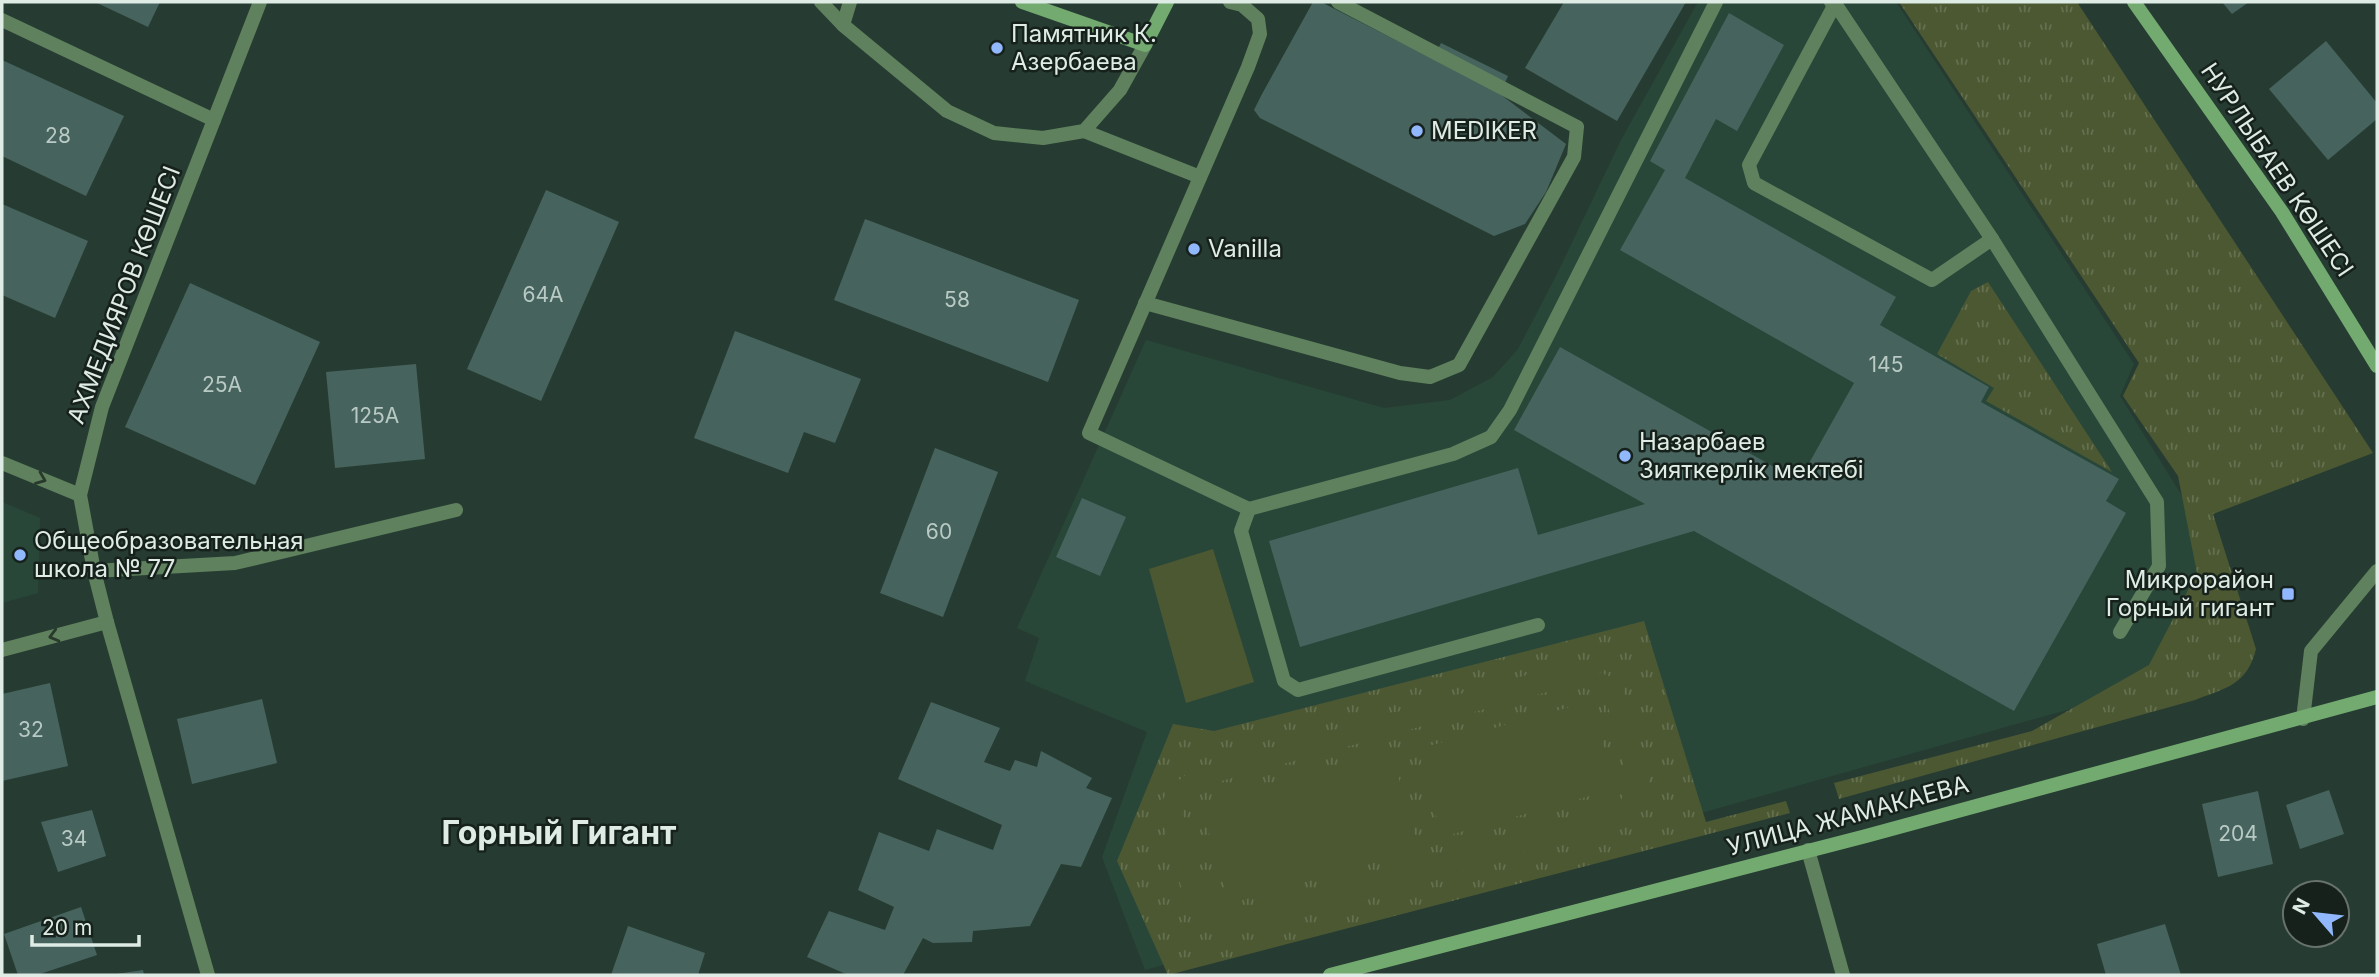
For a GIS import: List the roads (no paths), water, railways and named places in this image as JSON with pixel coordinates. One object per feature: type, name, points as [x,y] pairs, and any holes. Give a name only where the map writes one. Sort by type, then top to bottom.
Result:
[{"type":"street","name":"АХМЕДИЯРОВ КӨШЕСІ","points":[[208,975],[107,622],[80,495],[102,407],[260,2]]},
{"type":"street","points":[[821,2],[843,25],[947,111],[994,133],[1043,138],[1084,131],[1200,177]]},
{"type":"street","points":[[843,25],[850,2]]},
{"type":"street","points":[[1022,2],[1145,45]]},
{"type":"street","points":[[1084,131],[1120,90],[1167,2]]},
{"type":"street","points":[[1230,2],[1242,5],[1258,19],[1260,34],[1248,68],[1089,433],[1250,509],[1453,454],[1490,436],[1510,410],[1716,2]]},
{"type":"street","points":[[1145,303],[1400,373],[1430,377],[1459,365],[1574,157],[1577,127],[1338,2]]},
{"type":"street","name":"НУРЛЫБАЕВ КӨШЕСІ","points":[[2134,2],[2282,212],[2377,366]]},
{"type":"street","points":[[1992,239],[1932,280],[1754,183],[1749,165],[1833,3],[1992,239],[2157,502],[2159,566],[2119,632]]},
{"type":"street","points":[[2,20],[214,120]]},
{"type":"street","points":[[2,463],[80,495]]},
{"type":"street","points":[[1250,509],[1241,531],[1284,681],[1298,690],[1538,625]]},
{"type":"street","points":[[94,570],[235,563],[456,510]]},
{"type":"street","points":[[2303,719],[2311,651],[2377,571]]},
{"type":"street","points":[[2,650],[107,622]]},
{"type":"street","name":"УЛИЦА ЖАМАКАЕВА","points":[[1330,975],[2377,698]]},
{"type":"street","points":[[1808,850],[1843,975]]},
{"type":"place","name":"Памятник К. Азербаева","points":[[997,48]]},
{"type":"place","name":"MEDIKER","points":[[1417,131]]},
{"type":"place","name":"Vanilla","points":[[1194,249]]},
{"type":"place","name":"Назарбаев Зияткерлік мектебі","points":[[1625,456]]},
{"type":"place","name":"Общеобразовательная школа № 77","points":[[20,555]]},
{"type":"place","name":"Микрорайон Горный гигант","points":[[2288,594]]},
{"type":"district","name":"Горный Гигант","points":[[559,833]]}]
